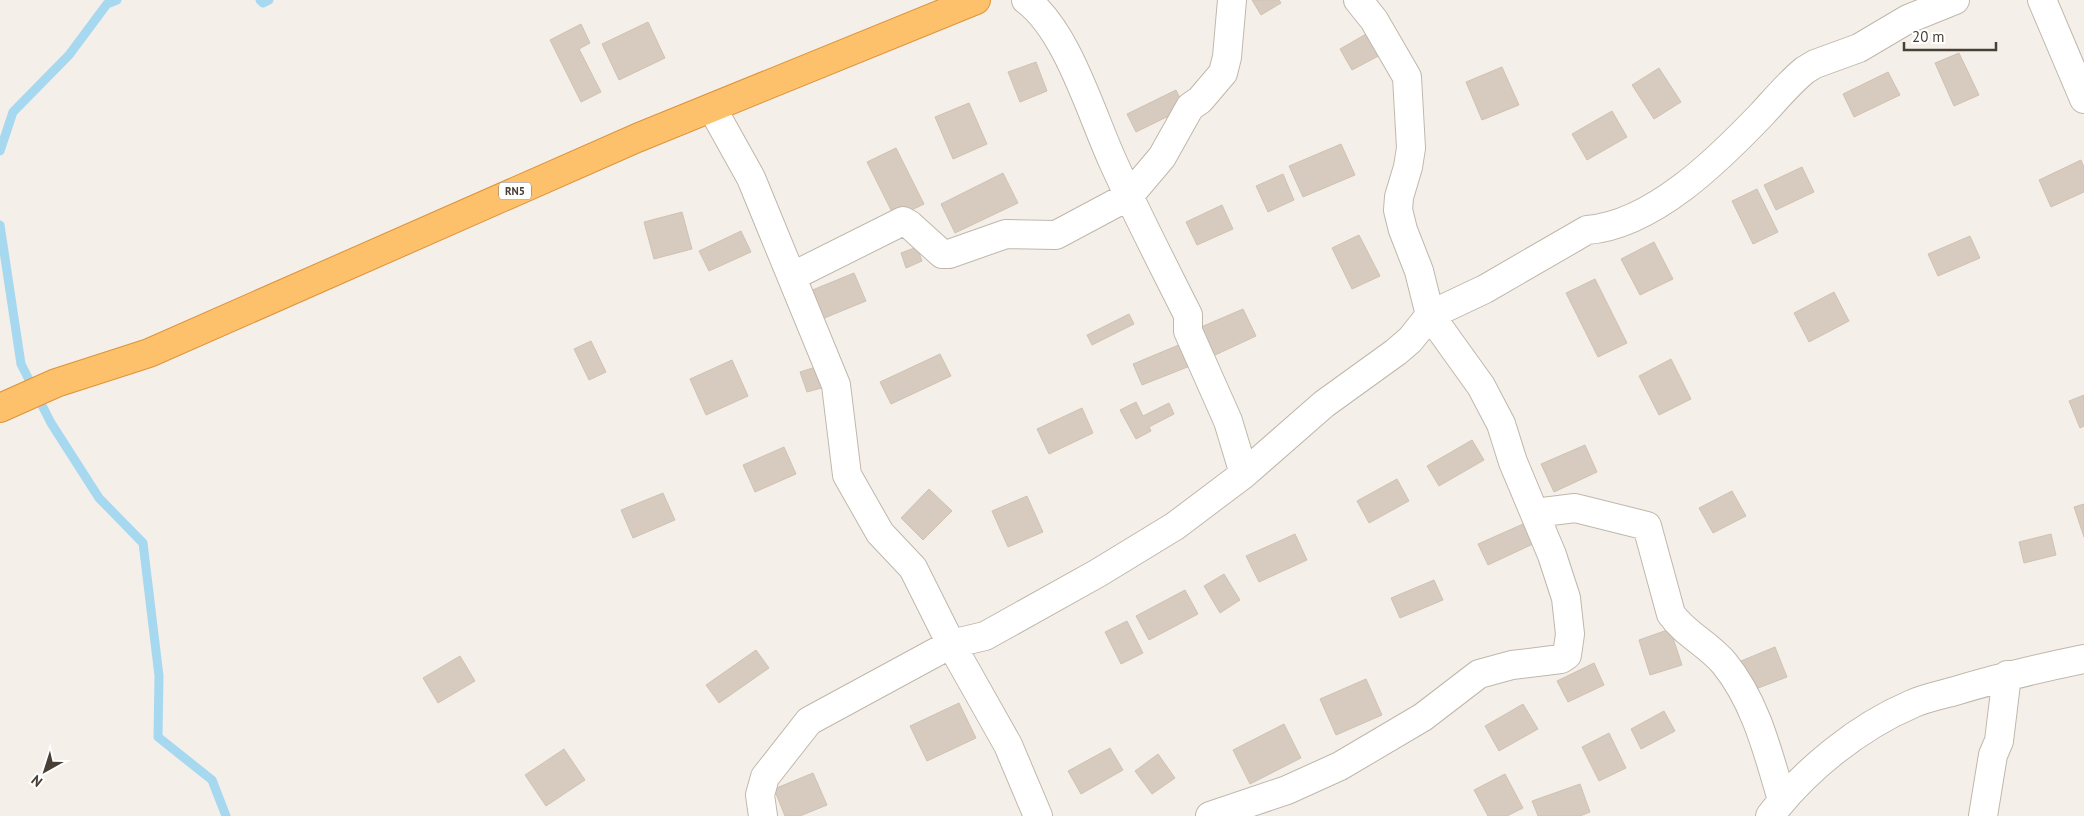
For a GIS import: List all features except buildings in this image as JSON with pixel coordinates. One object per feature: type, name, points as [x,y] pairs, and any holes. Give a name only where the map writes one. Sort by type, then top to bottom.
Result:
[{"type":"highway","name":"RN5","points":[[7,404],[56,383],[149,354],[528,185],[976,0]]},
{"type":"street","points":[[1026,0],[1045,18],[1071,63],[1129,196],[1188,314],[1188,331],[1228,421],[1244,474]]},
{"type":"street","points":[[793,276],[903,221],[942,254],[949,254],[1006,234],[1056,235],[1129,196],[1162,157],[1190,107],[1200,100],[1222,73],[1227,57],[1232,0]]},
{"type":"street","points":[[1210,816],[1287,790],[1340,766],[1423,717],[1479,674],[1512,665],[1561,659],[1567,655],[1570,634],[1566,598],[1552,554],[1497,416],[1481,386],[1430,315],[1419,271],[1403,230],[1398,210],[1399,197],[1408,167],[1411,148],[1407,77],[1374,20],[1358,0]]},
{"type":"street","points":[[763,816],[760,794],[765,776],[809,721],[951,644],[985,636],[1090,577],[1175,526],[1244,474],[1324,404],[1396,352],[1410,340],[1430,315],[1485,289],[1587,230],[1598,229],[1647,212],[1728,150],[1805,70],[1815,64],[1859,48],[1908,19],[1954,0]]},
{"type":"street","points":[[2042,0],[2084,99]]},
{"type":"street","points":[[712,108],[751,178],[793,276],[836,385],[848,475],[880,533],[913,568],[951,644],[1008,745],[1038,816]]},
{"type":"street","points":[[1535,513],[1575,508],[1623,522],[1647,526],[1671,614],[1677,622],[1708,646],[1732,673],[1762,730],[1776,808]]},
{"type":"street","points":[[1776,808],[1841,748],[1868,729],[1912,704],[2007,675],[2084,659]]},
{"type":"street","points":[[1983,816],[1993,755],[1999,741],[2007,675]]},
{"type":"waterway","points":[[0,151],[13,112],[69,55],[107,4],[117,0]]},
{"type":"waterway","points":[[260,0],[263,3],[269,0]]},
{"type":"waterway","points":[[0,225],[21,364],[51,423],[99,498],[143,543],[159,676],[158,737],[212,780],[226,816]]}]
